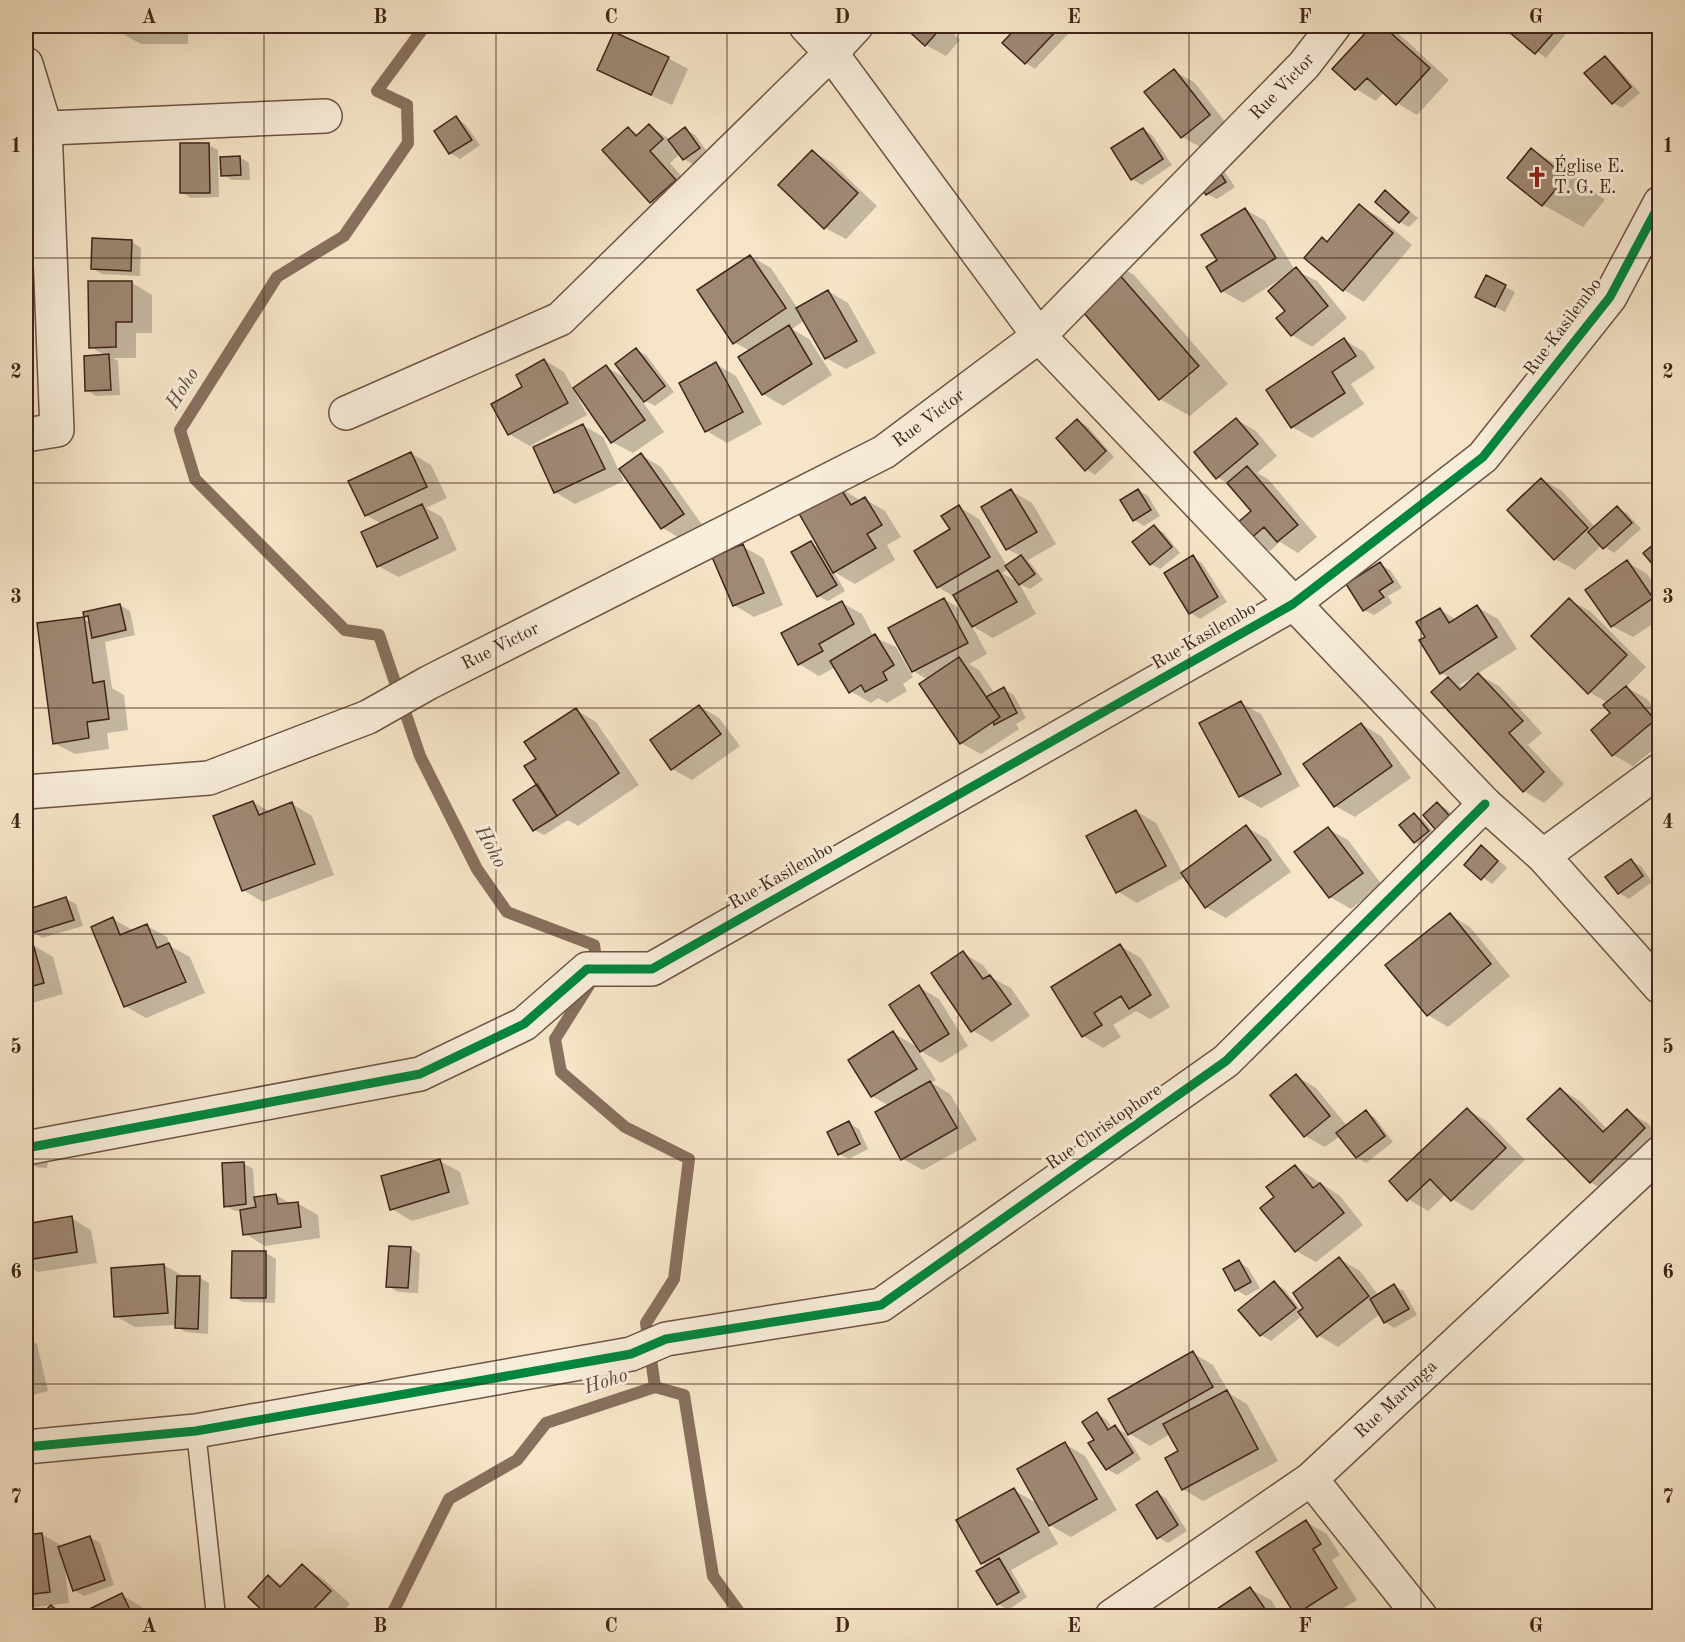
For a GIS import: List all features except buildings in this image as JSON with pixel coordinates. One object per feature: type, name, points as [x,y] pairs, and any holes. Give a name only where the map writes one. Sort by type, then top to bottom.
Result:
[{"type":"street","points":[[806,26],[831,53],[1039,336],[1485,804],[1543,856],[1659,987]]},
{"type":"street","points":[[346,413],[560,319],[856,26]]},
{"type":"street","name":"Rue Victor","points":[[26,792],[209,778],[368,717],[428,683],[884,452],[1039,336],[1304,65],[1334,26]]},
{"type":"street","points":[[26,64],[35,128],[57,430],[26,435]]},
{"type":"street","points":[[35,128],[325,116]]},
{"type":"street","name":"Rue Kasilembo","points":[[26,1149],[420,1074],[524,1024],[587,969],[652,969],[1293,604],[1483,457],[1610,297],[1659,203]]},
{"type":"street","points":[[1543,856],[1659,770]]},
{"type":"street","name":"Rue Christophore","points":[[26,1447],[196,1431],[631,1354],[666,1339],[880,1305],[1226,1061],[1485,804]]},
{"type":"street","name":"Rue Marunga","points":[[1112,1617],[1311,1479],[1659,1153]]},
{"type":"street","points":[[1311,1479],[1420,1617]]},
{"type":"lane","points":[[196,1431],[216,1617]]},
{"type":"waterway","name":"Hoho","points":[[425,26],[377,91],[407,105],[408,143],[344,236],[277,277],[180,430],[195,479],[345,630],[379,635],[420,756],[477,869],[507,912],[594,945],[598,971],[555,1039],[561,1072],[625,1127],[689,1159],[674,1279],[646,1323],[655,1387]]},
{"type":"waterway","points":[[655,1387],[684,1395],[713,1576],[742,1616]]},
{"type":"waterway","name":"Hoho","points":[[391,1616],[449,1499],[517,1460],[546,1423],[655,1387]]},
{"type":"cycle path","points":[[26,1148],[420,1074],[524,1024],[587,969],[652,969],[1293,604],[1483,457],[1610,297],[1660,203]]},
{"type":"cycle path","points":[[26,1447],[196,1431],[631,1354],[666,1339],[881,1305],[1226,1061],[1485,804]]},
{"type":"place","name":"Église E. T. G. E.","points":[[1537,177]]}]
